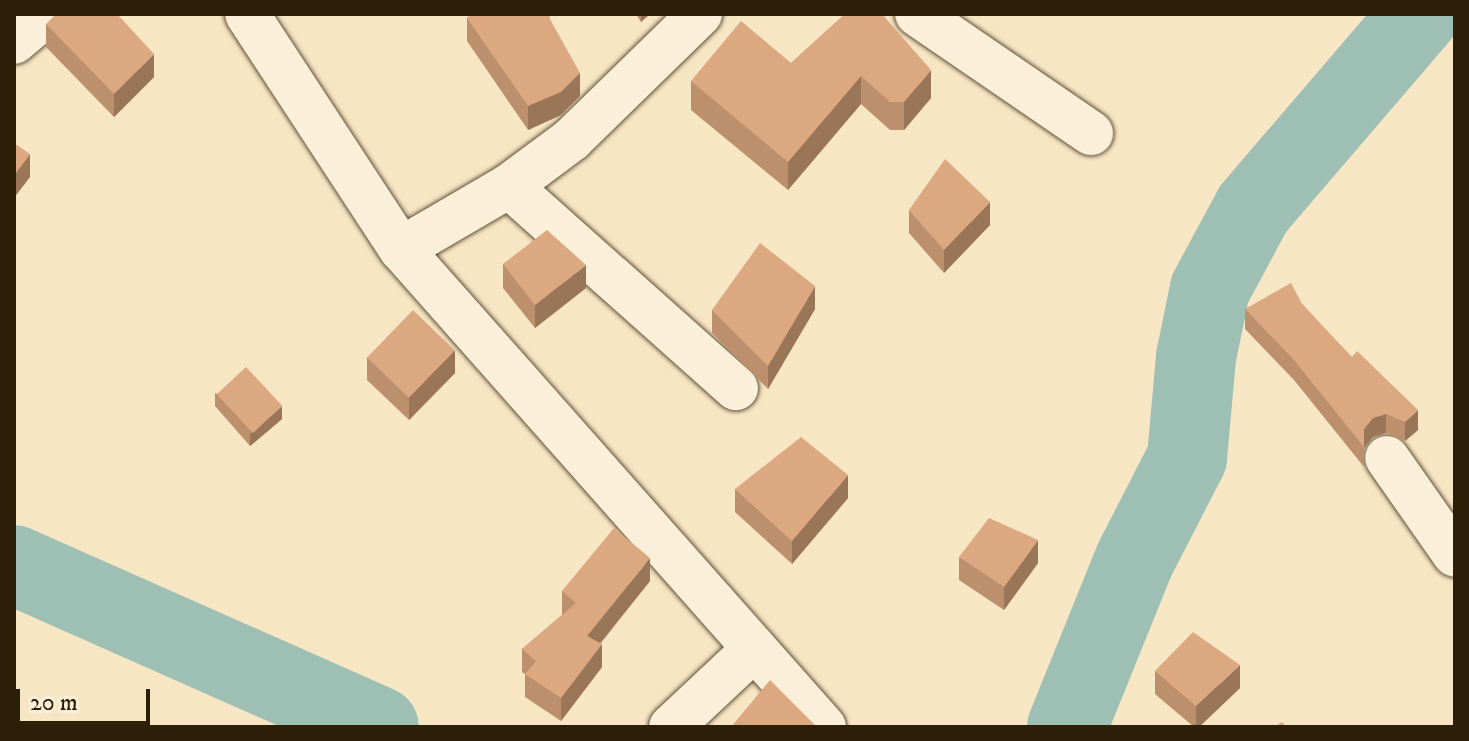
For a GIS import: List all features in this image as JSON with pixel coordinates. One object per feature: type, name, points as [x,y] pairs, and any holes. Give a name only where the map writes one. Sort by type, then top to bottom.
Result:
[{"type":"street","points":[[14,42],[47,14]]},
{"type":"street","points":[[247,14],[401,249],[752,651],[824,727]]},
{"type":"street","points":[[401,249],[509,186],[572,139],[700,14]]},
{"type":"street","points":[[917,14],[1091,133]]},
{"type":"street","points":[[509,186],[736,388]]},
{"type":"street","points":[[1387,458],[1455,555]]},
{"type":"street","points":[[671,727],[752,651]]},
{"type":"building","points":[[56,14],[117,14],[154,54],[114,94],[46,24]]},
{"type":"building","points":[[471,14],[547,14],[580,73],[561,92],[528,106],[467,18]]},
{"type":"building","points":[[845,14],[882,14],[931,70],[904,102],[890,102],[861,76],[788,162],[691,81],[741,21],[791,63]]},
{"type":"building","points":[[14,143],[30,154],[14,175]]},
{"type":"building","points":[[945,159],[990,202],[944,250],[909,210]]},
{"type":"building","points":[[547,230],[586,265],[535,305],[503,264]]},
{"type":"building","points":[[760,243],[815,286],[768,366],[712,310]]},
{"type":"building","points":[[1291,283],[1302,304],[1352,357],[1357,351],[1418,410],[1405,422],[1386,414],[1373,418],[1364,429],[1364,447],[1294,360],[1245,309]]},
{"type":"building","points":[[413,310],[455,350],[409,398],[367,357]]},
{"type":"building","points":[[246,367],[282,406],[253,433],[217,394]]},
{"type":"building","points":[[801,437],[848,475],[792,541],[735,489]]},
{"type":"building","points":[[989,518],[1038,540],[1004,587],[959,557]]},
{"type":"building","points":[[614,528],[650,558],[587,636],[602,644],[561,698],[525,674],[536,661],[522,649],[576,603],[562,591]]},
{"type":"building","points":[[1193,632],[1240,665],[1196,706],[1155,671]]},
{"type":"building","points":[[770,680],[817,727],[731,727]]},
{"type":"waterway","points":[[1067,727],[1135,559],[1187,458],[1196,357],[1210,289],[1253,209],[1420,14]]},
{"type":"waterway","points":[[14,565],[379,727]]}]
